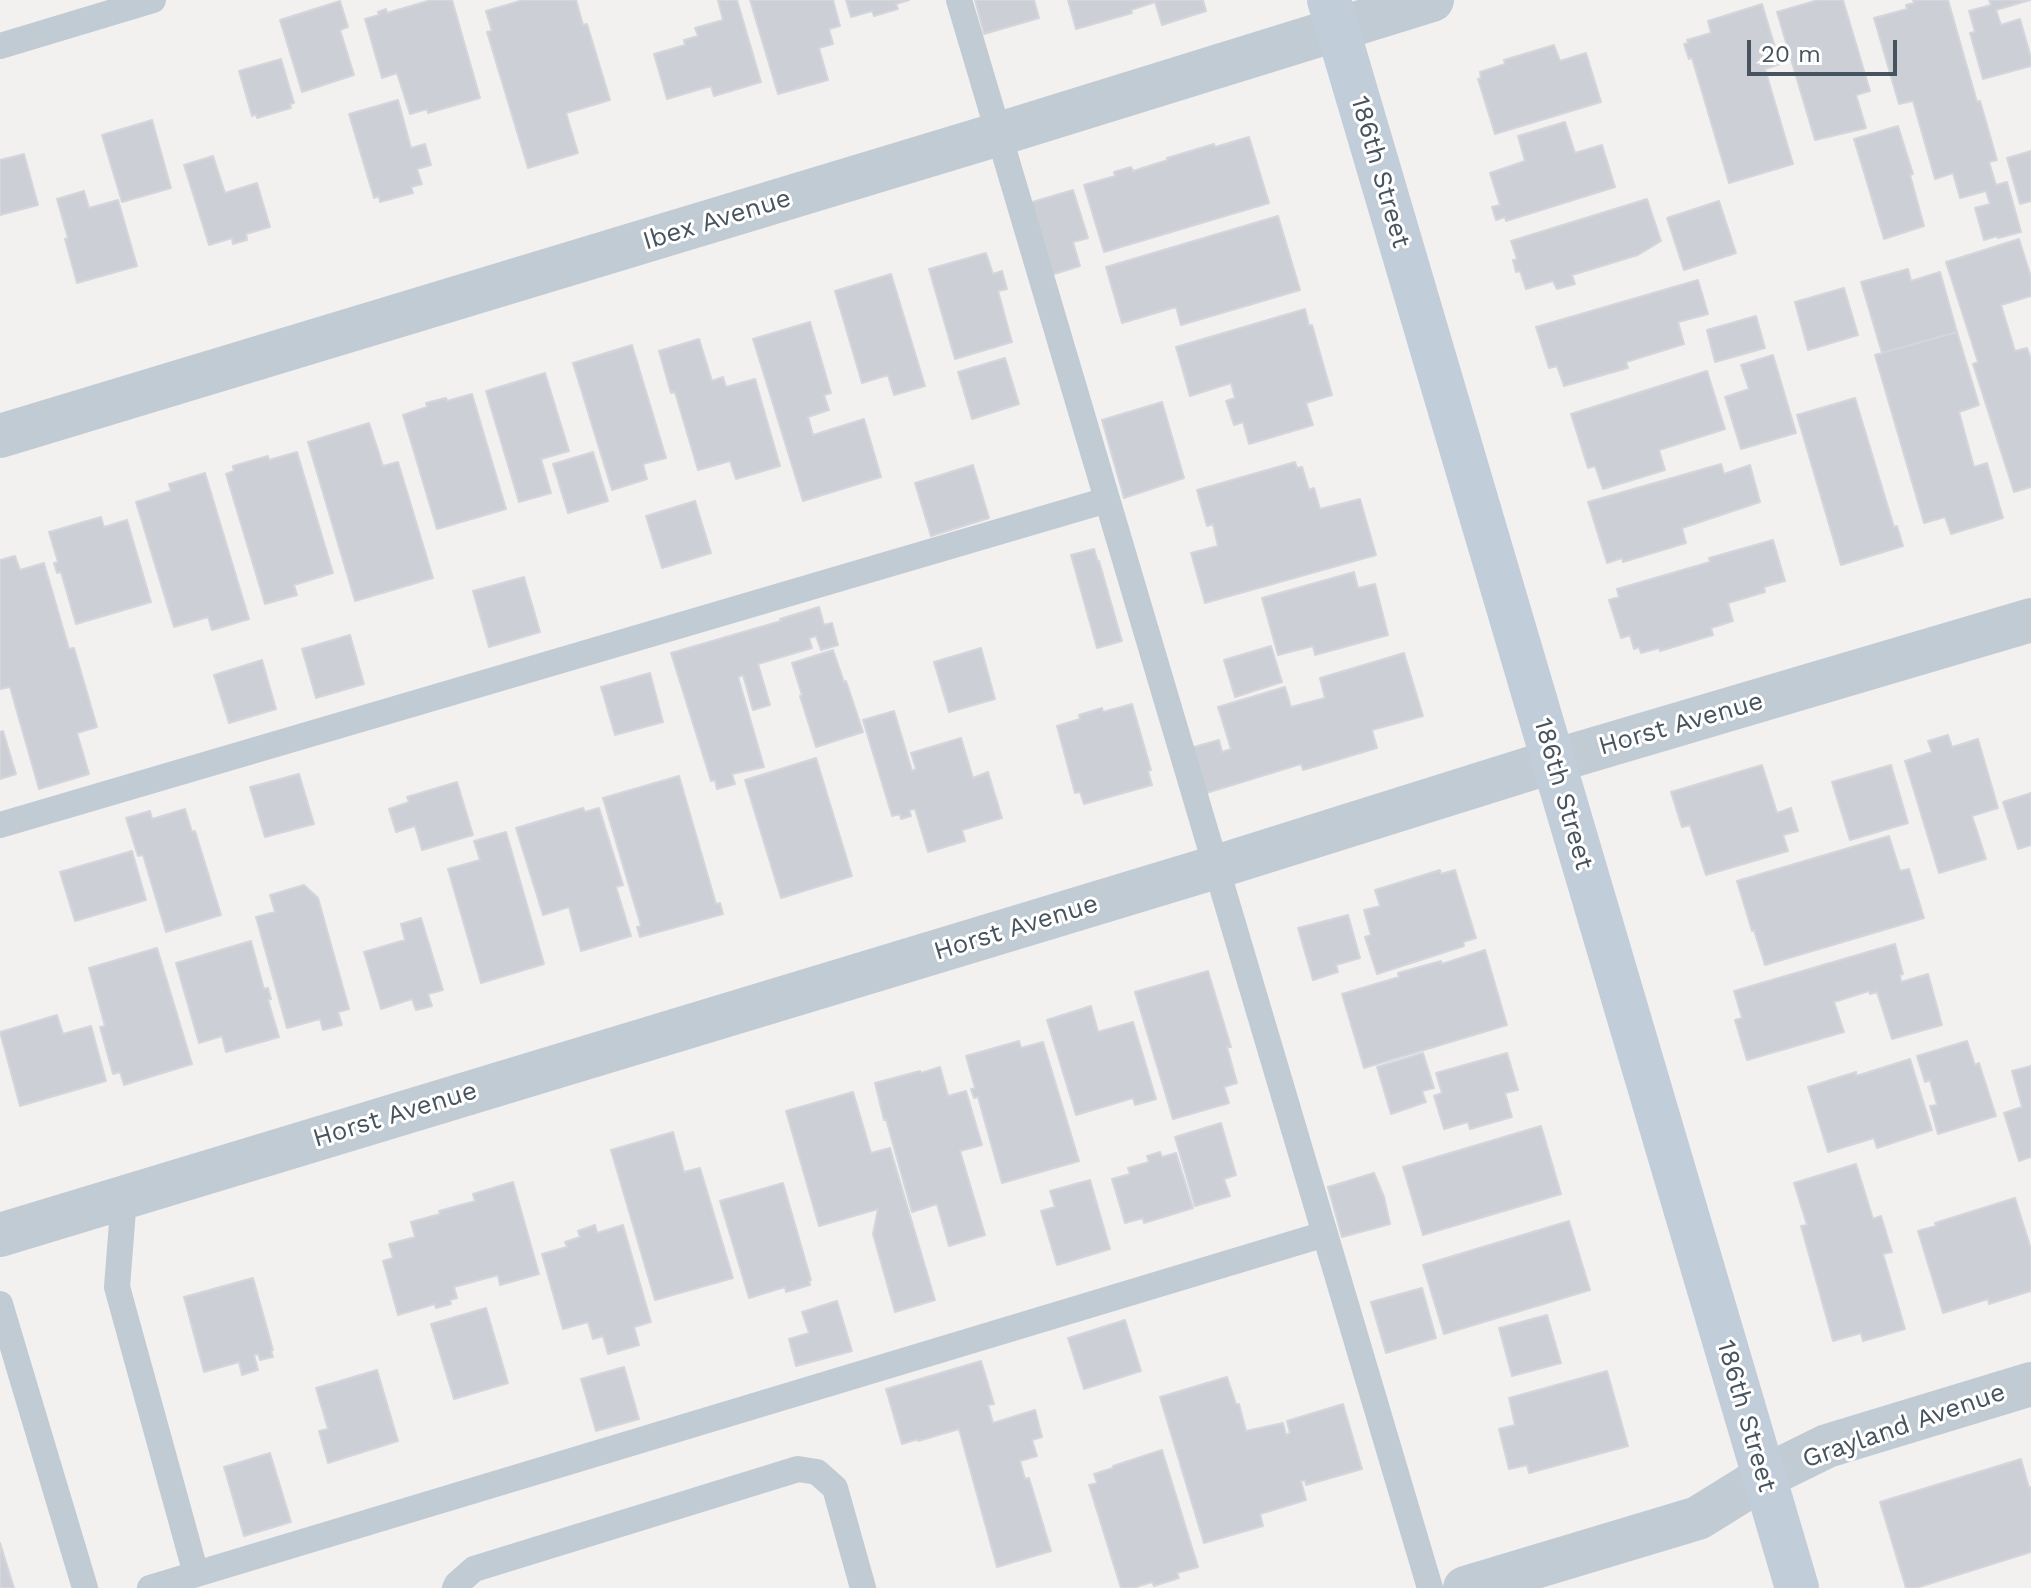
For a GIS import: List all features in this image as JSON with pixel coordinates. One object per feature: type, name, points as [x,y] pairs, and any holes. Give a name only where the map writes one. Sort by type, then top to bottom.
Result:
[{"type":"street","name":"Ibex Avenue","points":[[0,436],[999,134],[1333,14],[1432,0]]},
{"type":"street","name":"186th Street","points":[[1333,14],[1797,1588]]},
{"type":"street","name":"Horst Avenue","points":[[0,1235],[1216,867],[1554,761],[2031,620]]},
{"type":"street","name":"Grayland Avenue","points":[[1465,1588],[1698,1518],[1764,1477],[1827,1446],[2031,1384]]},
{"type":"lane","points":[[0,46],[153,0]]},
{"type":"lane","points":[[959,0],[1430,1588]]},
{"type":"lane","points":[[0,825],[1107,500]]},
{"type":"lane","points":[[124,1197],[117,1287],[196,1574]]},
{"type":"lane","points":[[150,1588],[1325,1234]]},
{"type":"lane","points":[[0,1304],[85,1588]]},
{"type":"lane","points":[[455,1588],[474,1569],[798,1469],[817,1472],[835,1488],[863,1588]]},
{"type":"building","points":[[431,0],[452,0],[480,98],[428,113],[427,109],[410,114],[397,73],[382,78],[365,19],[379,15],[378,12],[386,9],[387,13]]},
{"type":"building","points":[[523,0],[576,0],[583,25],[587,24],[610,100],[566,113],[578,153],[528,168],[487,32],[492,31],[486,11]]},
{"type":"building","points":[[718,0],[737,0],[761,82],[714,96],[711,86],[667,99],[654,54],[685,45],[684,40],[698,36],[695,28],[723,20]]},
{"type":"building","points":[[750,0],[833,0],[840,26],[829,29],[833,44],[819,48],[828,80],[778,94]]},
{"type":"building","points":[[846,0],[909,0],[896,4],[898,9],[874,16],[872,11],[851,17]]},
{"type":"building","points":[[975,0],[1034,0],[1039,18],[984,34]]},
{"type":"building","points":[[1068,0],[1203,0],[1206,11],[1162,25],[1155,2],[1131,10],[1132,13],[1076,29]]},
{"type":"building","points":[[1818,0],[1843,0],[1870,91],[1856,95],[1866,128],[1815,140],[1777,12]]},
{"type":"building","points":[[1913,0],[1948,0],[1997,160],[1989,162],[1996,185],[2007,182],[2021,232],[1984,240],[1975,208],[1990,204],[1986,191],[1960,198],[1953,173],[1935,179],[1913,101],[1899,104],[1874,18],[1907,9],[1906,5],[1914,3]]},
{"type":"building","points":[[1989,0],[2030,0],[1996,10],[2001,25],[2020,19],[2031,66],[1983,79],[1970,33],[1975,32],[1969,11],[1991,5]]},
{"type":"building","points":[[340,1],[348,27],[340,30],[354,75],[302,92],[280,20]]},
{"type":"building","points":[[1762,4],[1780,64],[1765,69],[1793,164],[1729,183],[1692,58],[1689,59],[1684,44],[1688,43],[1687,40],[1711,33],[1708,21]]},
{"type":"building","points":[[1554,45],[1560,61],[1586,53],[1601,102],[1495,134],[1478,79],[1481,78],[1480,72],[1505,64],[1504,60]]},
{"type":"building","points":[[281,59],[294,103],[290,104],[291,108],[257,118],[256,114],[252,116],[239,71]]},
{"type":"building","points":[[398,100],[411,148],[425,144],[431,165],[417,169],[422,184],[411,187],[413,193],[380,202],[379,196],[374,198],[349,114]]},
{"type":"building","points":[[152,120],[171,188],[122,202],[102,135]]},
{"type":"building","points":[[1565,122],[1575,153],[1602,145],[1615,187],[1506,221],[1505,217],[1496,220],[1492,207],[1500,205],[1490,173],[1525,161],[1518,136]]},
{"type":"building","points":[[1898,126],[1913,174],[1910,175],[1924,226],[1884,239],[1854,139]]},
{"type":"building","points":[[1249,137],[1269,203],[1104,252],[1084,185],[1115,176],[1114,172],[1131,167],[1133,171],[1214,144],[1215,147]]},
{"type":"building","points":[[2031,151],[2031,201],[2020,204],[2007,158]]},
{"type":"building","points":[[24,154],[38,205],[0,215],[0,160]]},
{"type":"building","points":[[213,156],[225,193],[257,183],[270,227],[246,234],[247,240],[233,244],[232,238],[209,245],[184,165]]},
{"type":"building","points":[[1073,190],[1088,238],[1073,242],[1080,266],[1051,275],[1029,203]]},
{"type":"building","points":[[84,191],[89,208],[118,200],[137,266],[77,283],[57,199]]},
{"type":"building","points":[[1647,199],[1661,241],[1638,255],[1572,275],[1575,284],[1557,289],[1553,281],[1526,289],[1520,271],[1516,272],[1513,260],[1517,259],[1511,241]]},
{"type":"building","points":[[1719,201],[1736,253],[1684,270],[1667,218]]},
{"type":"building","points":[[1278,216],[1300,290],[1181,325],[1176,307],[1122,323],[1106,267]]},
{"type":"building","points":[[2019,239],[2031,277],[2031,296],[2001,305],[2015,351],[2027,348],[2031,359],[2031,487],[2014,492],[1973,364],[1978,362],[1946,262]]},
{"type":"building","points":[[986,253],[993,274],[1002,271],[1007,289],[998,291],[1012,342],[955,359],[929,269]]},
{"type":"building","points":[[1908,269],[1911,281],[1940,272],[1957,332],[1882,353],[1861,282]]},
{"type":"building","points":[[891,274],[925,386],[894,395],[888,375],[862,383],[835,291]]},
{"type":"building","points":[[1698,280],[1708,314],[1678,322],[1684,344],[1626,362],[1628,368],[1564,386],[1557,366],[1549,368],[1536,327]]},
{"type":"building","points":[[1844,288],[1858,335],[1808,350],[1795,302]]},
{"type":"building","points":[[1305,309],[1332,395],[1306,403],[1313,425],[1249,444],[1243,422],[1234,425],[1226,401],[1235,398],[1231,383],[1190,396],[1176,347]]},
{"type":"building","points":[[1756,316],[1765,348],[1715,362],[1707,330]]},
{"type":"building","points":[[810,322],[831,393],[824,395],[829,410],[808,417],[813,435],[864,419],[881,477],[803,501],[753,339]]},
{"type":"building","points":[[1957,332],[1979,405],[1959,412],[1974,467],[1987,463],[2003,518],[1951,534],[1945,517],[1924,523],[1875,355]]},
{"type":"building","points":[[699,339],[712,381],[723,377],[726,387],[755,379],[780,466],[736,479],[730,461],[698,470],[675,392],[671,393],[659,351]]},
{"type":"building","points":[[632,345],[666,458],[643,464],[647,479],[612,490],[573,363]]},
{"type":"building","points":[[1773,355],[1796,433],[1741,449],[1725,397],[1749,389],[1741,365]]},
{"type":"building","points":[[1005,358],[1019,404],[972,419],[958,372]]},
{"type":"building","points":[[1707,371],[1725,429],[1659,450],[1665,470],[1603,489],[1595,466],[1588,468],[1571,414]]},
{"type":"building","points":[[545,373],[569,451],[541,459],[551,493],[519,502],[486,391]]},
{"type":"building","points":[[472,394],[506,509],[437,529],[403,415],[427,407],[426,403]]},
{"type":"building","points":[[1855,398],[1894,527],[1897,526],[1903,546],[1841,565],[1797,415]]},
{"type":"building","points":[[1162,402],[1184,478],[1124,498],[1102,420]]},
{"type":"building","points":[[369,423],[383,466],[398,462],[433,578],[355,601],[308,442]]},
{"type":"building","points":[[297,452],[333,573],[294,585],[297,595],[265,604],[226,474],[234,471],[233,466]]},
{"type":"building","points":[[593,452],[608,501],[568,513],[553,464]]},
{"type":"building","points":[[1295,462],[1297,468],[1302,467],[1309,490],[1314,488],[1320,509],[1360,499],[1376,555],[1205,603],[1191,553],[1218,546],[1213,524],[1207,526],[1197,490]]},
{"type":"building","points":[[1721,464],[1724,474],[1750,465],[1760,502],[1682,528],[1686,543],[1623,562],[1622,558],[1607,563],[1588,502]]},
{"type":"building","points":[[973,465],[989,518],[931,536],[915,483]]},
{"type":"building","points":[[205,473],[249,619],[212,630],[208,617],[174,627],[136,502],[171,491],[169,484]]},
{"type":"building","points":[[695,501],[711,553],[662,568],[646,516]]},
{"type":"building","points":[[101,517],[104,527],[127,520],[151,602],[76,624],[61,572],[57,573],[54,563],[58,562],[49,532]]},
{"type":"building","points":[[1773,540],[1785,581],[1764,587],[1765,592],[1728,603],[1733,621],[1711,628],[1713,635],[1660,651],[1659,648],[1641,653],[1639,647],[1634,649],[1630,635],[1621,638],[1609,600],[1619,597],[1617,589]]},
{"type":"building","points":[[1094,549],[1122,641],[1097,648],[1071,555]]},
{"type":"building","points":[[15,556],[20,570],[44,563],[69,649],[74,648],[97,727],[77,733],[89,774],[39,789],[10,687],[0,689],[0,560]]},
{"type":"building","points":[[1354,572],[1358,588],[1375,584],[1388,635],[1315,655],[1313,646],[1278,655],[1262,598]]},
{"type":"building","points":[[524,577],[540,632],[489,647],[473,591]]},
{"type":"building","points":[[819,607],[824,625],[832,623],[838,645],[821,650],[816,636],[809,638],[812,648],[758,664],[770,705],[753,710],[743,675],[738,677],[764,767],[732,774],[735,784],[717,789],[715,780],[711,781],[671,653]]},
{"type":"building","points":[[350,635],[364,684],[316,698],[302,649]]},
{"type":"building","points":[[1271,646],[1282,682],[1235,697],[1224,660]]},
{"type":"building","points":[[981,648],[995,699],[949,712],[934,662]]},
{"type":"building","points":[[833,650],[863,732],[816,747],[792,663]]},
{"type":"building","points":[[1404,653],[1423,716],[1372,730],[1377,748],[1303,770],[1301,764],[1203,794],[1190,748],[1219,740],[1222,752],[1231,749],[1218,707],[1285,687],[1291,707],[1325,698],[1320,678]]},
{"type":"building","points":[[262,660],[276,709],[229,723],[214,675]]},
{"type":"building","points":[[650,673],[663,722],[615,735],[601,687]]},
{"type":"building","points":[[1132,704],[1151,770],[1148,771],[1152,785],[1084,804],[1080,792],[1075,793],[1057,726],[1102,708],[1103,712]]},
{"type":"building","points":[[894,711],[912,771],[916,769],[911,753],[961,738],[973,778],[988,772],[1002,818],[962,830],[965,841],[928,852],[915,809],[909,810],[911,816],[901,819],[900,814],[892,816],[863,720]]},
{"type":"building","points":[[3,731],[16,774],[0,779],[0,732]]},
{"type":"building","points":[[1948,735],[1952,747],[1978,739],[1998,808],[1972,816],[1986,859],[1939,873],[1905,761],[1932,752],[1928,741]]},
{"type":"building","points":[[816,758],[852,876],[781,898],[745,780]]},
{"type":"building","points":[[1762,765],[1777,813],[1791,808],[1798,831],[1783,835],[1788,851],[1706,875],[1690,825],[1682,827],[1671,792]]},
{"type":"building","points":[[1891,765],[1908,823],[1850,840],[1832,782]]},
{"type":"building","points":[[299,774],[314,824],[265,837],[250,787]]},
{"type":"building","points":[[679,776],[716,904],[720,903],[723,914],[640,937],[637,927],[641,926],[603,798]]},
{"type":"building","points":[[457,782],[473,835],[422,850],[415,826],[396,832],[389,809],[409,802],[407,797]]},
{"type":"building","points":[[2031,793],[2031,845],[2018,849],[2003,802]]},
{"type":"building","points":[[583,808],[585,812],[599,808],[623,885],[616,887],[631,936],[581,951],[569,907],[543,915],[516,828]]},
{"type":"building","points":[[185,809],[221,915],[166,932],[143,855],[138,856],[126,818],[150,811],[152,819]]},
{"type":"building","points":[[506,832],[544,964],[481,983],[448,869],[480,860],[474,841]]},
{"type":"building","points":[[1889,836],[1900,871],[1909,869],[1924,918],[1765,965],[1737,881]]},
{"type":"building","points":[[132,851],[146,900],[75,921],[60,872]]},
{"type":"building","points":[[1440,870],[1441,874],[1455,870],[1476,938],[1463,942],[1464,946],[1377,974],[1365,937],[1371,935],[1364,910],[1380,906],[1375,890]]},
{"type":"building","points":[[304,885],[318,898],[349,1009],[338,1012],[342,1025],[323,1030],[320,1019],[287,1028],[256,917],[275,912],[270,895]]},
{"type":"building","points":[[1348,915],[1360,958],[1336,965],[1338,972],[1313,980],[1298,928]]},
{"type":"building","points":[[421,918],[443,990],[428,994],[432,1006],[416,1010],[412,999],[381,1009],[364,952],[405,940],[401,924]]},
{"type":"building","points":[[251,941],[264,989],[268,988],[271,999],[268,1000],[279,1037],[226,1052],[222,1036],[199,1043],[176,963]]},
{"type":"building","points":[[1895,944],[1903,974],[1900,975],[1901,982],[1928,974],[1942,1025],[1892,1039],[1877,992],[1870,994],[1869,991],[1834,1002],[1844,1032],[1747,1060],[1735,1020],[1742,1018],[1734,991]]},
{"type":"building","points":[[157,948],[192,1064],[124,1085],[120,1072],[113,1074],[100,1027],[105,1026],[89,968]]},
{"type":"building","points":[[1485,950],[1507,1025],[1364,1068],[1342,994],[1399,977],[1398,973],[1441,961],[1442,964]]},
{"type":"building","points":[[1208,971],[1231,1047],[1227,1047],[1237,1083],[1224,1087],[1229,1103],[1173,1119],[1135,992]]},
{"type":"building","points":[[1091,1006],[1098,1032],[1133,1022],[1156,1099],[1135,1105],[1133,1098],[1076,1115],[1047,1020]]},
{"type":"building","points":[[57,1015],[63,1034],[91,1026],[106,1081],[20,1106],[0,1032]]},
{"type":"building","points":[[1019,1041],[1021,1048],[1043,1042],[1079,1161],[1002,1183],[978,1097],[974,1098],[971,1089],[975,1088],[966,1056]]},
{"type":"building","points":[[1967,1041],[1975,1065],[1979,1063],[1996,1116],[1938,1134],[1930,1106],[1937,1105],[1930,1080],[1925,1082],[1917,1056]]},
{"type":"building","points":[[1423,1053],[1434,1088],[1422,1091],[1426,1102],[1391,1114],[1377,1067]]},
{"type":"building","points":[[1507,1053],[1518,1090],[1505,1093],[1512,1117],[1470,1129],[1468,1122],[1444,1129],[1434,1096],[1442,1093],[1436,1073]]},
{"type":"building","points":[[1910,1059],[1932,1130],[1877,1148],[1874,1138],[1828,1152],[1808,1087]]},
{"type":"building","points":[[2031,1066],[2031,1157],[2019,1161],[2004,1113],[2022,1107],[2012,1071]]},
{"type":"building","points":[[940,1067],[948,1096],[966,1091],[982,1145],[960,1151],[985,1235],[949,1246],[937,1204],[912,1212],[875,1083]]},
{"type":"building","points":[[853,1092],[871,1153],[890,1148],[935,1300],[895,1312],[873,1234],[878,1209],[819,1226],[786,1111]]},
{"type":"building","points":[[1221,1123],[1236,1175],[1224,1179],[1230,1196],[1195,1206],[1175,1137]]},
{"type":"building","points":[[1541,1126],[1561,1194],[1423,1235],[1403,1167]]},
{"type":"building","points":[[673,1132],[684,1172],[700,1168],[733,1278],[655,1300],[611,1150]]},
{"type":"building","points":[[1160,1152],[1162,1157],[1176,1153],[1193,1208],[1144,1223],[1143,1218],[1125,1223],[1112,1179],[1130,1174],[1128,1168],[1149,1162],[1147,1156]]},
{"type":"building","points":[[1856,1164],[1873,1219],[1881,1216],[1892,1252],[1883,1254],[1905,1329],[1863,1341],[1861,1333],[1833,1341],[1801,1226],[1807,1225],[1794,1183]]},
{"type":"building","points":[[1374,1173],[1390,1224],[1342,1237],[1328,1187]]},
{"type":"building","points":[[1090,1180],[1110,1249],[1057,1265],[1041,1211],[1055,1207],[1050,1191]]},
{"type":"building","points":[[513,1182],[539,1274],[500,1285],[498,1275],[454,1287],[457,1298],[450,1300],[451,1304],[436,1308],[435,1304],[398,1315],[383,1261],[393,1258],[389,1244],[415,1237],[411,1222],[475,1201],[473,1194]]},
{"type":"building","points":[[783,1183],[810,1285],[786,1292],[785,1287],[749,1298],[720,1201]]},
{"type":"building","points":[[2015,1198],[2031,1249],[2031,1291],[1989,1304],[1988,1299],[1943,1313],[1918,1231]]},
{"type":"building","points":[[1569,1221],[1590,1290],[1444,1334],[1423,1265]]},
{"type":"building","points":[[595,1225],[597,1233],[623,1225],[651,1322],[634,1327],[639,1345],[608,1354],[603,1336],[593,1339],[588,1322],[563,1329],[542,1254],[567,1247],[565,1242],[580,1237],[578,1231]]},
{"type":"building","points":[[253,1278],[273,1357],[260,1360],[258,1354],[254,1355],[258,1370],[242,1375],[239,1362],[204,1372],[184,1297]]},
{"type":"building","points":[[1422,1288],[1436,1338],[1386,1353],[1371,1302]]},
{"type":"building","points":[[837,1301],[852,1351],[796,1366],[789,1339],[809,1333],[802,1312]]},
{"type":"building","points":[[486,1308],[508,1383],[454,1399],[431,1324]]},
{"type":"building","points":[[1547,1315],[1561,1363],[1512,1376],[1499,1328]]},
{"type":"building","points":[[1125,1320],[1141,1371],[1084,1389],[1068,1338]]},
{"type":"building","points":[[981,1361],[994,1404],[988,1405],[993,1423],[1035,1410],[1042,1437],[1032,1440],[1037,1456],[1020,1461],[1025,1479],[1029,1478],[1051,1551],[997,1567],[959,1429],[902,1444],[886,1389]]},
{"type":"building","points":[[624,1367],[639,1419],[596,1431],[581,1379]]},
{"type":"building","points":[[377,1370],[398,1441],[328,1463],[319,1431],[328,1429],[316,1388]]},
{"type":"building","points":[[1607,1371],[1628,1446],[1529,1473],[1527,1465],[1509,1469],[1499,1429],[1515,1425],[1509,1398]]},
{"type":"building","points":[[1227,1377],[1246,1431],[1283,1423],[1286,1435],[1290,1433],[1287,1421],[1343,1404],[1362,1469],[1306,1485],[1305,1480],[1301,1481],[1306,1500],[1260,1514],[1263,1526],[1204,1543],[1160,1397]]},
{"type":"building","points":[[1162,1450],[1198,1567],[1177,1573],[1179,1578],[1154,1586],[1152,1582],[1121,1588],[1089,1485],[1097,1483],[1094,1474]]},
{"type":"building","points":[[270,1453],[291,1522],[244,1536],[224,1467]]},
{"type":"building","points":[[2021,1459],[2031,1487],[2031,1552],[1916,1588],[1906,1588],[1880,1502]]},
{"type":"building","points":[[0,1543],[14,1588],[0,1588]]}]
